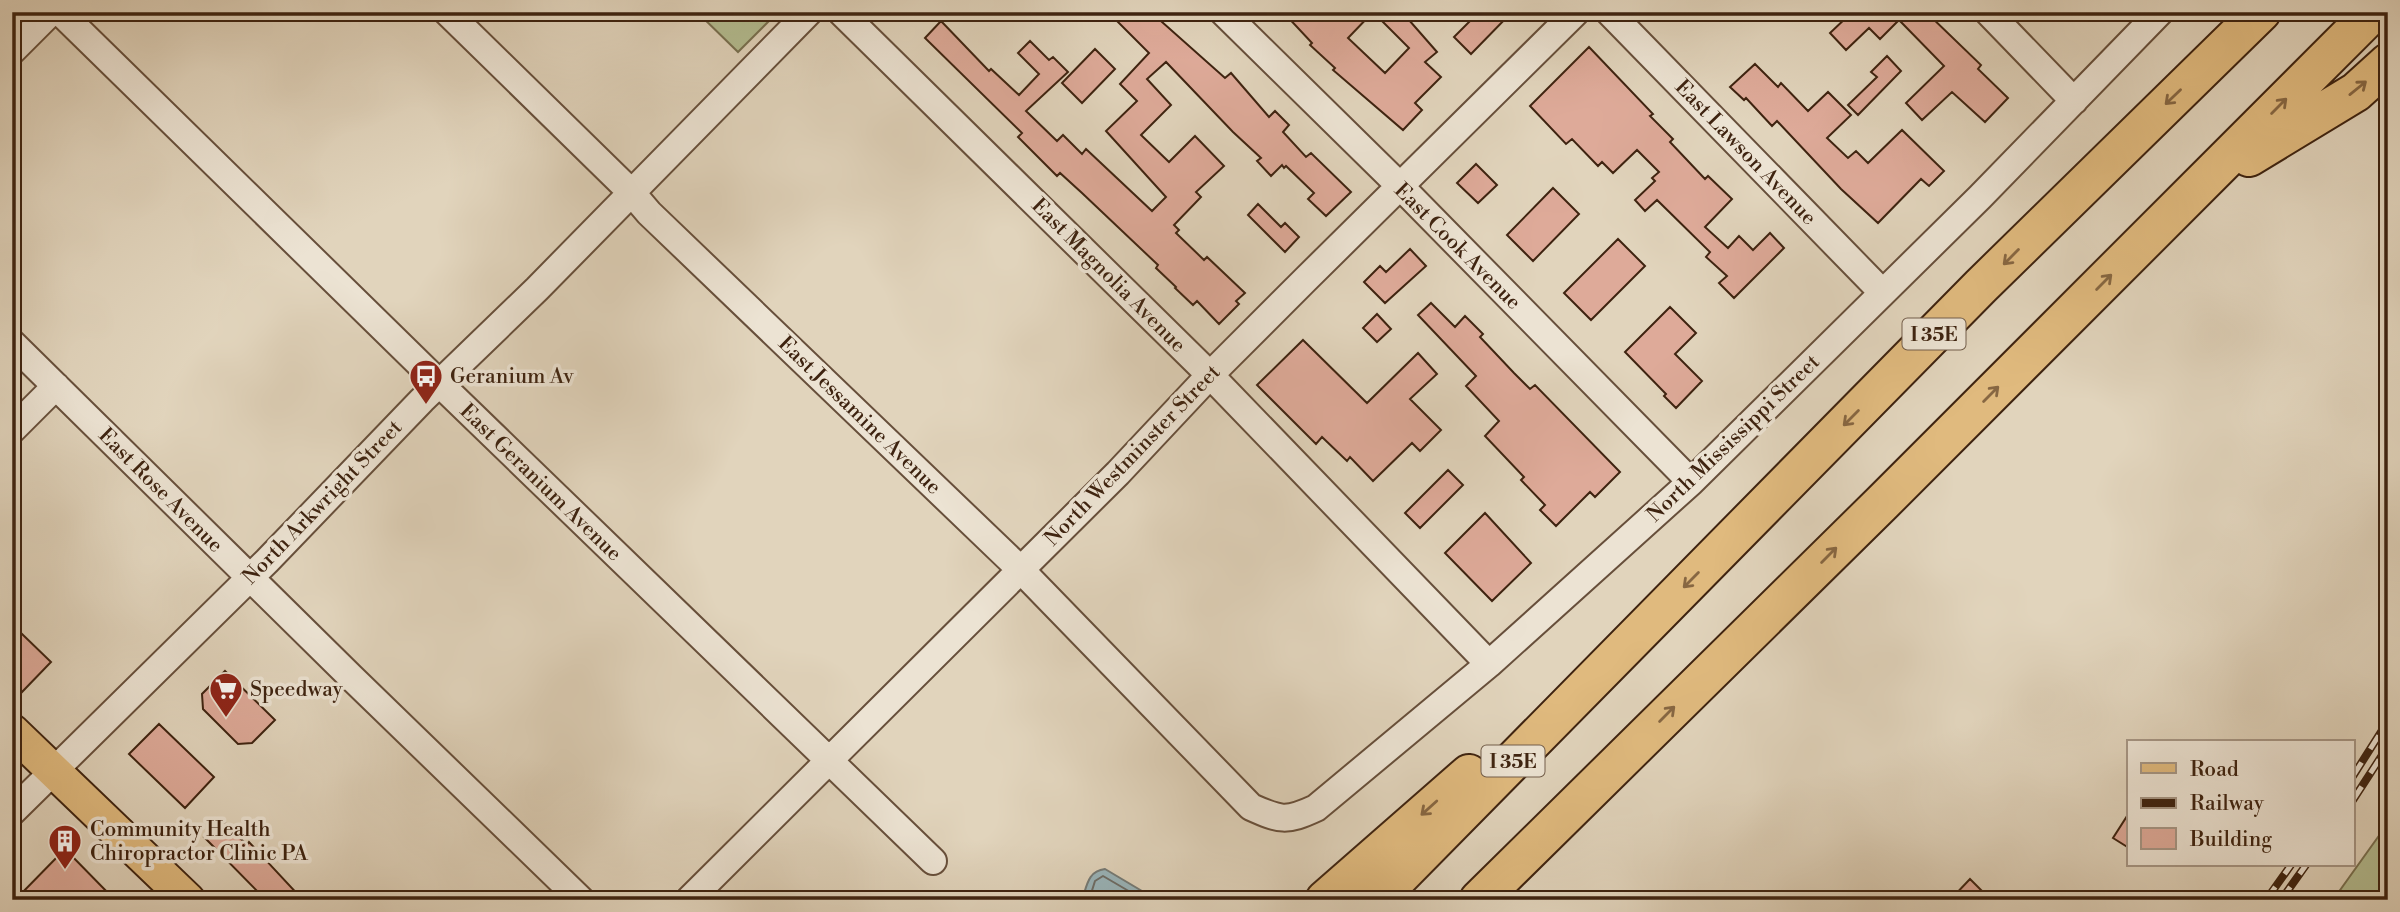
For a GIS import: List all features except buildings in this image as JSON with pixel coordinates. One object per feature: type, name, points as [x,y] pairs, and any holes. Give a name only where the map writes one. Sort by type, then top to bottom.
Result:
[{"type":"highway","points":[[1479,900],[2373,12]]},
{"type":"highway","name":"I 35E","points":[[1376,900],[2000,267],[2255,17]]},
{"type":"highway","points":[[2196,189],[2356,92],[2388,62]]},
{"type":"highway","points":[[1325,900],[1436,801],[1650,622]]},
{"type":"highway","points":[[1514,900],[1619,762]]},
{"type":"main road","points":[[12,730],[188,900]]},
{"type":"street","points":[[12,51],[51,12]]},
{"type":"street","name":"East Geranium Avenue","points":[[60,12],[933,861]]},
{"type":"street","name":"East Jessamine Avenue","points":[[447,12],[632,192],[649,213],[1020,569],[1251,807],[1273,817]]},
{"type":"street","name":"North Arkwright Street","points":[[12,813],[250,577],[422,400],[809,12]]},
{"type":"street","name":"East Magnolia Avenue","points":[[841,12],[1210,374],[1489,664]]},
{"type":"street","name":"East Cook Avenue","points":[[1223,12],[1401,187],[1691,482]]},
{"type":"street","name":"North Westminster Street","points":[[690,900],[1118,473],[1210,374],[1576,12]]},
{"type":"street","name":"East Lawson Avenue","points":[[1609,12],[1882,292]]},
{"type":"street","points":[[1988,12],[2074,101]]},
{"type":"street","name":"North Mississippi Street","points":[[1273,817],[1294,818],[1315,808],[1489,664],[1691,482],[1980,197],[2160,12]]},
{"type":"street","name":"East Rose Avenue","points":[[12,343],[581,900]]},
{"type":"street","points":[[12,430],[56,386]]},
{"type":"green space","points":[[697,12],[778,12],[738,52]]},
{"type":"green space","points":[[2388,823],[2388,900],[2333,900]]},
{"type":"water","points":[[1105,869],[1157,900],[1082,900],[1092,876]]},
{"type":"railway","points":[[2354,774],[2388,721]]},
{"type":"railway","points":[[2354,798],[2388,746]]},
{"type":"railway","points":[[2266,900],[2290,866]]},
{"type":"railway","points":[[2281,900],[2305,866]]},
{"type":"place","name":"Geranium Av","points":[[426,406]]},
{"type":"place","name":"Speedway","points":[[226,719]]},
{"type":"place","name":"Community Health Chiropractor Clinic PA","points":[[65,871]]}]
